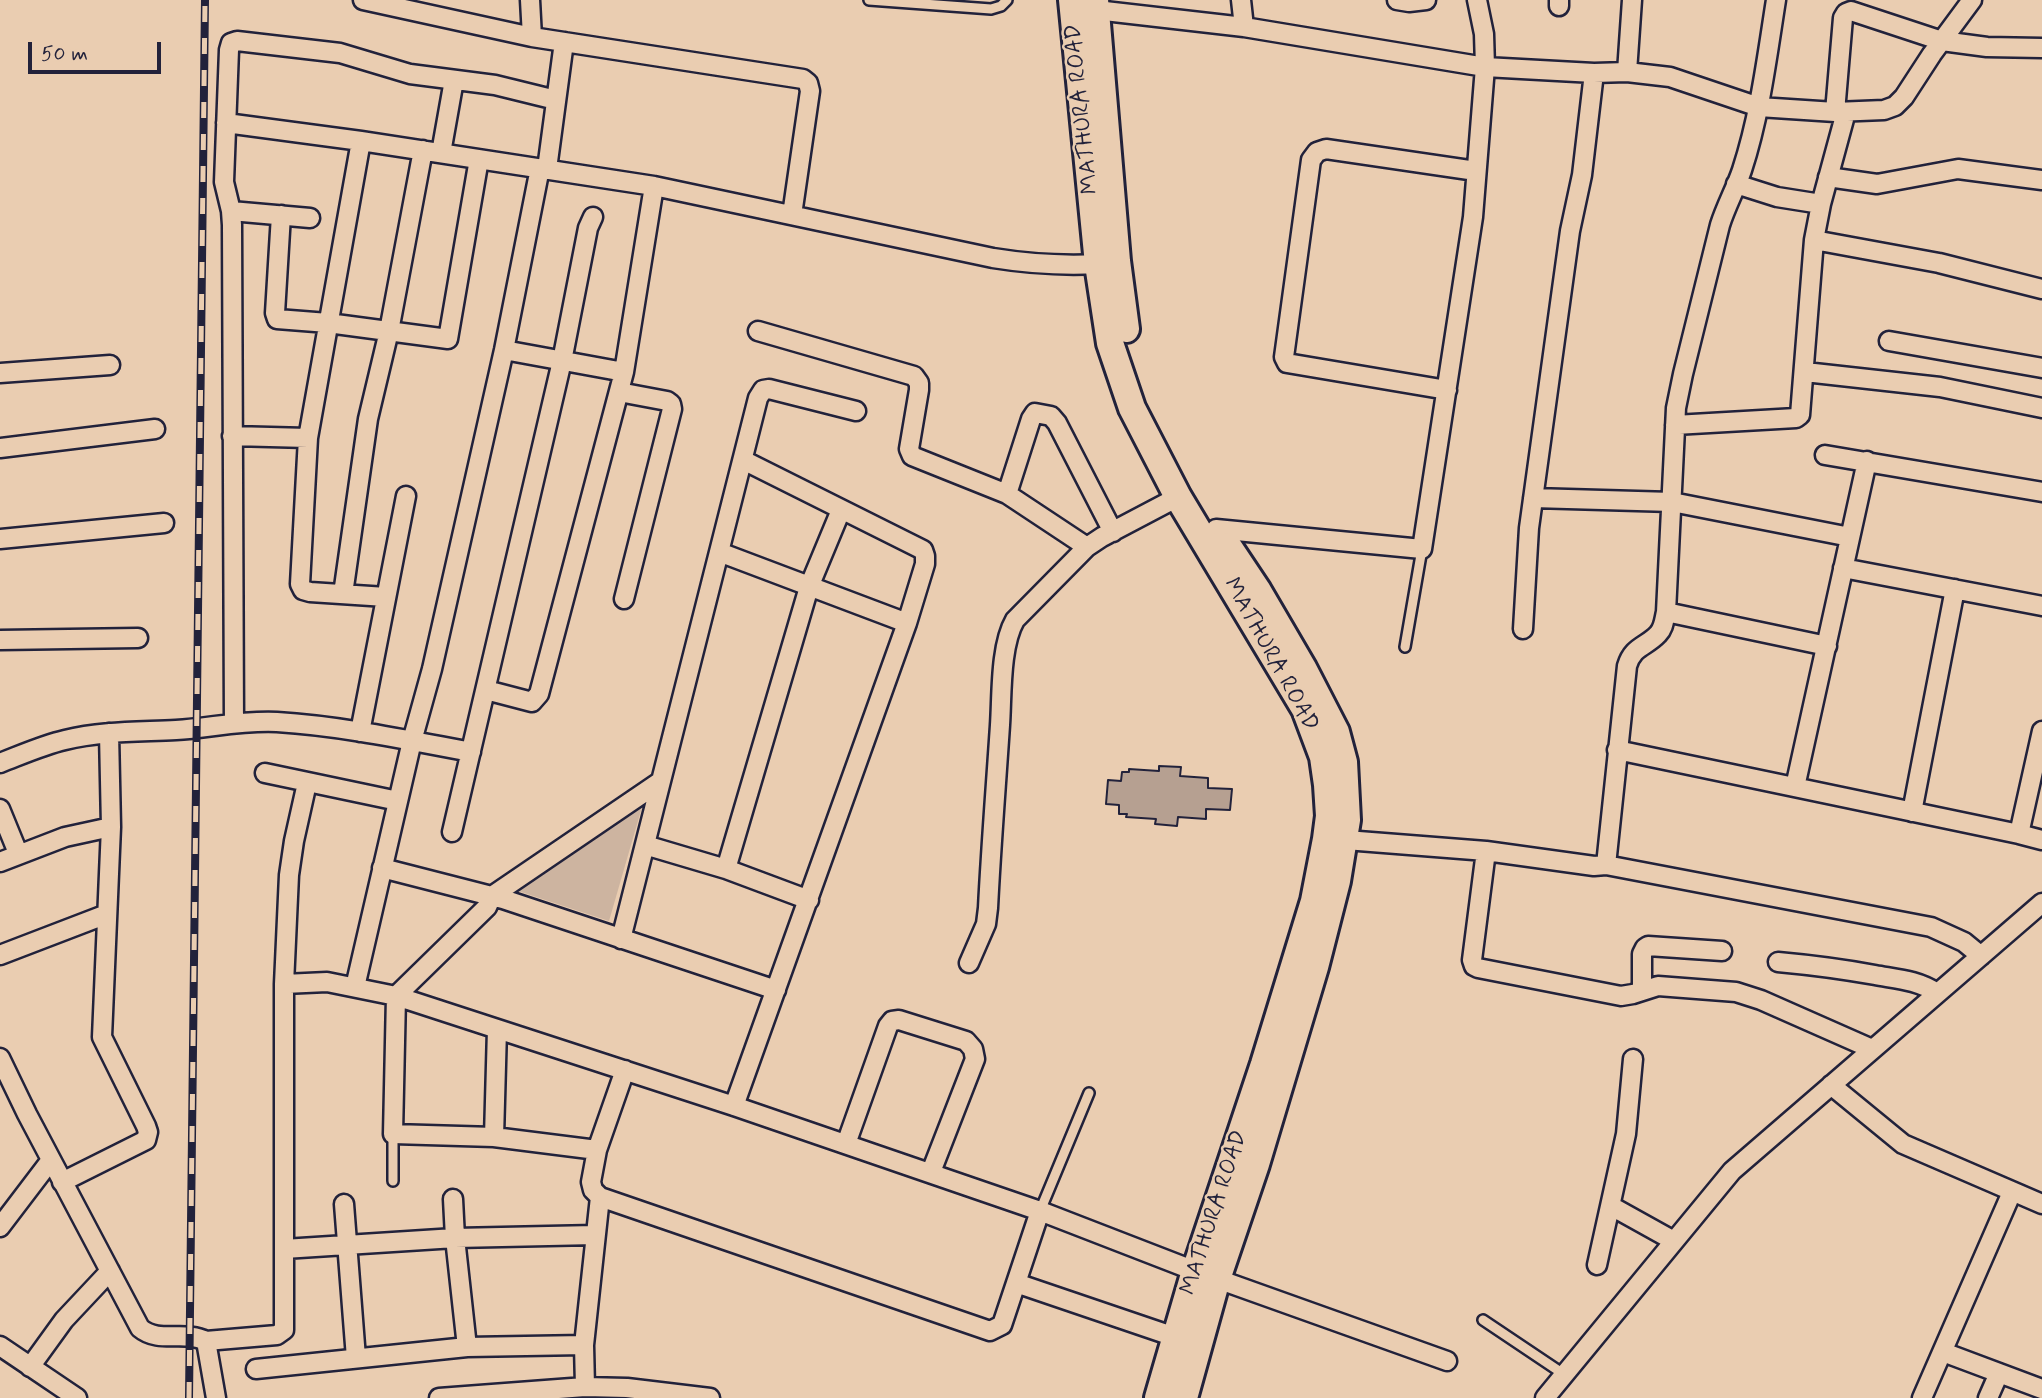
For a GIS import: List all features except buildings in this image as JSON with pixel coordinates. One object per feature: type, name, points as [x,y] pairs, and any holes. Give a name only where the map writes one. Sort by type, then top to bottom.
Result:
[{"type":"main road","name":"MATHURA ROAD","points":[[1072,0],[1098,264],[1114,356],[1132,408],[1178,497],[1305,709],[1323,757],[1329,816],[1336,839],[1337,881],[1315,967],[1256,1164],[1175,1337],[1158,1398]]},
{"type":"main road","name":"MATHURA ROAD","points":[[1096,5],[1117,261],[1129,354],[1144,401],[1168,450],[1258,591],[1303,668],[1336,732],[1344,762],[1347,820],[1336,839]]},
{"type":"main road","name":"MATHURA ROAD","points":[[1184,1398],[1206,1275]]},
{"type":"street","points":[[363,0],[532,37],[803,79],[808,83],[810,91],[792,215]]},
{"type":"street","points":[[530,0],[532,37]]},
{"type":"street","points":[[1241,0],[1244,27]]},
{"type":"street","points":[[1396,0],[1426,0]]},
{"type":"street","points":[[1216,529],[1422,550],[1473,217],[1485,66],[1484,34],[1477,0]]},
{"type":"street","points":[[1627,72],[1632,0]]},
{"type":"street","points":[[1606,865],[1627,666],[1634,652],[1658,634],[1663,626],[1679,388],[1725,209],[1742,169],[1759,107],[1776,0]]},
{"type":"street","points":[[1096,5],[1485,66],[1594,73],[1627,72],[1670,77],[1759,107],[1841,112],[1884,110],[1895,106],[1972,0]]},
{"type":"street","points":[[1675,425],[1799,417],[1805,372],[1814,240],[1841,112],[1843,18],[1846,13],[1851,11],[1942,41],[1987,47],[2042,48]]},
{"type":"street","points":[[234,723],[231,211],[224,182],[231,44],[237,41],[340,53],[410,74],[495,85],[556,100]]},
{"type":"street","points":[[355,987],[412,741],[432,669],[504,350],[543,169],[564,42]]},
{"type":"street","points":[[1522,629],[1527,544],[1570,231],[1582,176],[1594,73]]},
{"type":"street","points":[[441,153],[454,80]]},
{"type":"street","points":[[226,123],[654,186],[993,258],[1058,266],[1098,264]]},
{"type":"street","points":[[362,141],[308,438],[300,584],[303,590],[310,592],[386,597]]},
{"type":"street","points":[[1447,390],[1287,363],[1284,358],[1311,160],[1317,152],[1326,149],[1476,171]]},
{"type":"street","points":[[343,594],[368,419],[389,331],[423,150]]},
{"type":"street","points":[[282,215],[275,313],[277,319],[447,339],[479,159]]},
{"type":"street","points":[[1828,177],[1877,184],[1958,169],[2042,180]]},
{"type":"street","points":[[1736,184],[1777,197],[1821,204]]},
{"type":"street","points":[[486,690],[532,702],[539,694],[624,372],[654,186]]},
{"type":"street","points":[[231,211],[310,218]]},
{"type":"street","points":[[452,832],[562,361],[588,228],[593,217]]},
{"type":"street","points":[[1814,240],[1939,263],[2042,289]]},
{"type":"street","points":[[758,331],[914,376],[919,383],[919,390],[909,449],[912,456],[1007,494],[1087,547]]},
{"type":"street","points":[[1889,341],[2042,368]]},
{"type":"street","points":[[504,350],[624,372]]},
{"type":"street","points":[[0,373],[110,365]]},
{"type":"street","points":[[1805,372],[1940,387],[2042,408]]},
{"type":"street","points":[[621,939],[758,398],[763,390],[769,389],[856,411]]},
{"type":"street","points":[[618,392],[667,401],[673,409],[624,599]]},
{"type":"street","points":[[1007,494],[1031,419],[1035,413],[1051,416],[1113,532]]},
{"type":"street","points":[[0,448],[155,429]]},
{"type":"street","points":[[232,436],[308,438]]},
{"type":"street","points":[[1825,455],[2042,492]]},
{"type":"street","points":[[734,1105],[907,623],[926,556],[923,550],[743,460]]},
{"type":"street","points":[[1796,787],[1867,461]]},
{"type":"street","points":[[360,732],[406,496]]},
{"type":"street","points":[[969,963],[986,924],[988,908],[1002,689],[1009,631],[1015,620],[1087,547],[1178,497]]},
{"type":"street","points":[[1533,498],[1672,502],[1850,537]]},
{"type":"street","points":[[726,869],[809,587],[841,510]]},
{"type":"street","points":[[0,539],[164,523]]},
{"type":"street","points":[[719,552],[907,623]]},
{"type":"street","points":[[1843,568],[2042,606]]},
{"type":"street","points":[[1912,812],[1955,589]]},
{"type":"street","points":[[1665,612],[1827,646]]},
{"type":"street","points":[[0,640],[138,638]]},
{"type":"street","points":[[0,763],[65,740],[109,733],[276,722],[360,732],[471,752]]},
{"type":"street","points":[[2019,834],[2042,731]]},
{"type":"street","points":[[62,1182],[146,1140],[148,1136],[146,1126],[102,1037],[111,827],[109,733]]},
{"type":"street","points":[[1617,750],[2042,840]]},
{"type":"street","points":[[265,773],[398,801]]},
{"type":"street","points":[[597,1150],[494,1137],[393,1135],[396,996],[487,907],[492,896],[661,781]]},
{"type":"street","points":[[1,1064],[140,1328],[148,1334],[201,1338],[206,1341],[277,1335],[284,1330],[284,984],[289,875],[307,783]]},
{"type":"street","points":[[0,809],[18,853]]},
{"type":"street","points":[[0,862],[65,837],[111,827]]},
{"type":"street","points":[[1336,839],[1486,851],[1594,866],[1606,865],[1931,928],[1964,942],[1982,956]]},
{"type":"street","points":[[645,845],[726,869],[809,900]]},
{"type":"street","points":[[1486,851],[1472,960],[1478,968],[1621,996],[1650,987],[1666,986],[1736,992],[1761,1000],[1872,1049]]},
{"type":"street","points":[[382,868],[492,896],[776,990]]},
{"type":"street","points":[[1552,1396],[1564,1375],[1732,1171],[2042,903]]},
{"type":"street","points":[[0,955],[107,914]]},
{"type":"street","points":[[1642,991],[1645,947],[1722,951]]},
{"type":"street","points":[[1778,962],[1826,966],[1910,981],[1937,993]]},
{"type":"street","points":[[284,984],[327,982],[396,996],[734,1105],[1040,1211],[1206,1275],[1447,1361]]},
{"type":"street","points":[[846,1143],[892,1021],[899,1020],[966,1041],[974,1049],[975,1059],[931,1172]]},
{"type":"street","points":[[494,1137],[497,1029]]},
{"type":"street","points":[[1597,1265],[1626,1133],[1633,1059]]},
{"type":"street","points":[[625,1070],[597,1150],[590,1182],[593,1190],[600,1196],[990,1331],[1002,1325],[1040,1211]]},
{"type":"street","points":[[1831,1085],[1903,1144],[2042,1204]]},
{"type":"street","points":[[0,1227],[51,1160]]},
{"type":"street","points":[[1923,1398],[2012,1192]]},
{"type":"street","points":[[585,1387],[584,1345],[600,1196]]},
{"type":"street","points":[[453,1199],[467,1347]]},
{"type":"street","points":[[344,1204],[356,1358]]},
{"type":"street","points":[[1611,1206],[1674,1241]]},
{"type":"street","points":[[285,1250],[455,1238],[595,1234]]},
{"type":"street","points":[[30,1367],[64,1320],[110,1271]]},
{"type":"street","points":[[1016,1283],[1175,1337]]},
{"type":"street","points":[[206,1341],[216,1398]]},
{"type":"street","points":[[256,1369],[467,1347],[584,1345]]},
{"type":"street","points":[[0,1346],[77,1398]]},
{"type":"street","points":[[1943,1352],[2042,1389]]},
{"type":"street","points":[[1988,1398],[1999,1373]]},
{"type":"street","points":[[439,1398],[522,1394],[585,1387],[627,1393],[710,1398]]},
{"type":"lane","points":[[869,0],[990,9],[1001,6],[1007,0]]},
{"type":"lane","points":[[1405,647],[1422,550]]},
{"type":"lane","points":[[1040,1211],[1088,1093]]},
{"type":"lane","points":[[393,1135],[393,1181]]},
{"type":"lane","points":[[1483,1320],[1564,1375]]},
{"type":"shaded area","points":[[638,804],[642,807],[609,921],[515,890]]},
{"type":"railway","points":[[189,1398],[205,0]]}]
